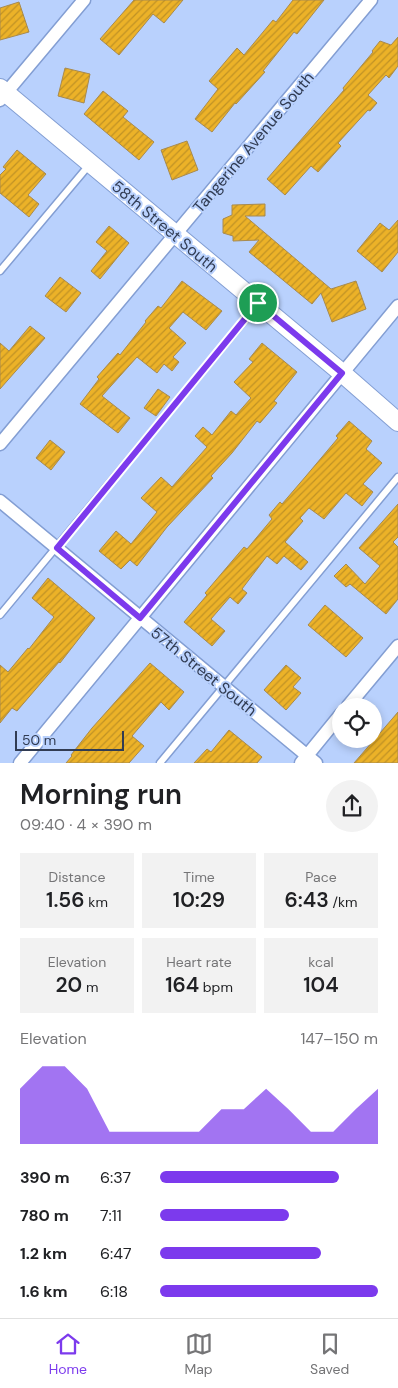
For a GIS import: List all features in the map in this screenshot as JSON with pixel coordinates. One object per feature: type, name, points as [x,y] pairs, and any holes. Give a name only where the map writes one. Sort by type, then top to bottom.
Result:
[{"type":"street","points":[[2,94],[84,0]]},
{"type":"street","name":"Tangerine Avenue South","points":[[0,444],[370,0]]},
{"type":"street","name":"58th Street South","points":[[2,94],[91,163],[398,422]]},
{"type":"street","points":[[20,763],[398,306]]},
{"type":"street","name":"57th Street South","points":[[0,501],[224,687],[308,761]]},
{"type":"street","points":[[355,698],[398,646]]},
{"type":"street","points":[[308,761],[332,727]]},
{"type":"lane","points":[[0,271],[91,163]]},
{"type":"lane","points":[[0,615],[258,303]]},
{"type":"lane","points":[[160,763],[398,477]]},
{"type":"building","points":[[134,0],[183,0],[164,23],[153,14],[119,55],[100,39]]},
{"type":"building","points":[[293,0],[324,0],[297,34],[294,32],[263,71],[265,72],[235,103],[212,132],[195,119],[218,89],[209,81],[237,48],[244,55],[273,20],[276,22]]},
{"type":"building","points":[[19,2],[29,32],[0,40],[0,8]]},
{"type":"building","points":[[398,37],[398,66],[389,78],[386,75],[368,95],[377,103],[370,111],[368,110],[338,143],[341,146],[318,172],[311,166],[285,195],[267,179],[344,90],[343,88],[380,41],[391,45]]},
{"type":"building","points":[[65,68],[90,74],[84,103],[58,96]]},
{"type":"building","points":[[103,91],[128,111],[123,117],[154,142],[139,160],[84,114]]},
{"type":"building","points":[[187,141],[198,170],[172,180],[161,150]]},
{"type":"building","points":[[17,150],[46,174],[28,195],[39,204],[29,217],[0,193],[0,175],[6,169],[3,167]]},
{"type":"building","points":[[265,204],[265,216],[245,216],[331,289],[356,281],[366,309],[332,322],[321,293],[312,304],[249,252],[259,240],[233,241],[233,236],[223,233],[223,219],[232,215],[232,205]]},
{"type":"building","points":[[398,220],[398,252],[382,272],[357,251],[380,223],[389,230]]},
{"type":"building","points":[[109,226],[129,243],[100,279],[91,271],[107,251],[96,242]]},
{"type":"building","points":[[60,277],[81,293],[66,312],[45,296]]},
{"type":"building","points":[[182,281],[222,311],[206,330],[183,312],[169,328],[186,343],[173,357],[179,362],[172,371],[164,364],[157,373],[137,357],[102,396],[130,418],[118,433],[80,404],[99,379],[97,377],[118,353],[120,355],[145,321],[158,306],[161,308]]},
{"type":"building","points":[[30,326],[45,338],[0,389],[0,343],[9,351]]},
{"type":"building","points":[[262,343],[297,372],[274,401],[277,403],[260,423],[257,421],[211,476],[213,478],[167,527],[137,566],[130,560],[121,569],[99,551],[116,531],[131,544],[157,512],[141,498],[161,477],[172,487],[207,447],[195,436],[203,427],[212,435],[231,411],[236,415],[251,398],[234,382],[253,362],[249,359]]},
{"type":"building","points":[[158,389],[170,397],[156,416],[144,408]]},
{"type":"building","points":[[349,421],[372,441],[366,449],[382,463],[363,484],[373,492],[362,506],[346,493],[324,519],[309,508],[300,518],[303,521],[285,542],[308,562],[301,570],[284,556],[277,564],[267,556],[242,589],[247,593],[238,604],[230,597],[211,619],[225,631],[212,646],[184,622],[207,595],[205,593],[244,547],[247,549],[272,519],[269,515],[280,502],[282,504],[306,476],[338,438],[336,436]]},
{"type":"building","points":[[50,440],[65,452],[51,470],[36,458]]},
{"type":"building","points":[[398,504],[398,537],[393,542],[398,547],[398,599],[386,614],[350,584],[346,587],[334,576],[346,564],[365,584],[380,566],[359,548]]},
{"type":"building","points":[[48,578],[95,618],[60,663],[17,711],[12,708],[0,723],[0,665],[8,672],[54,617],[32,598]]},
{"type":"building","points":[[325,605],[363,638],[346,657],[308,625]]},
{"type":"building","points":[[150,663],[184,692],[169,710],[161,702],[132,736],[144,746],[129,763],[66,763],[92,728]]},
{"type":"building","points":[[286,665],[301,678],[293,687],[301,693],[286,710],[264,690]]},
{"type":"building","points":[[398,712],[398,763],[354,763],[367,748],[382,748],[382,731]]},
{"type":"building","points":[[229,730],[262,757],[257,763],[194,763],[207,749],[211,752]]},
{"type":"route","points":[[258,303],[342,373],[140,618],[57,548],[258,303]]}]
